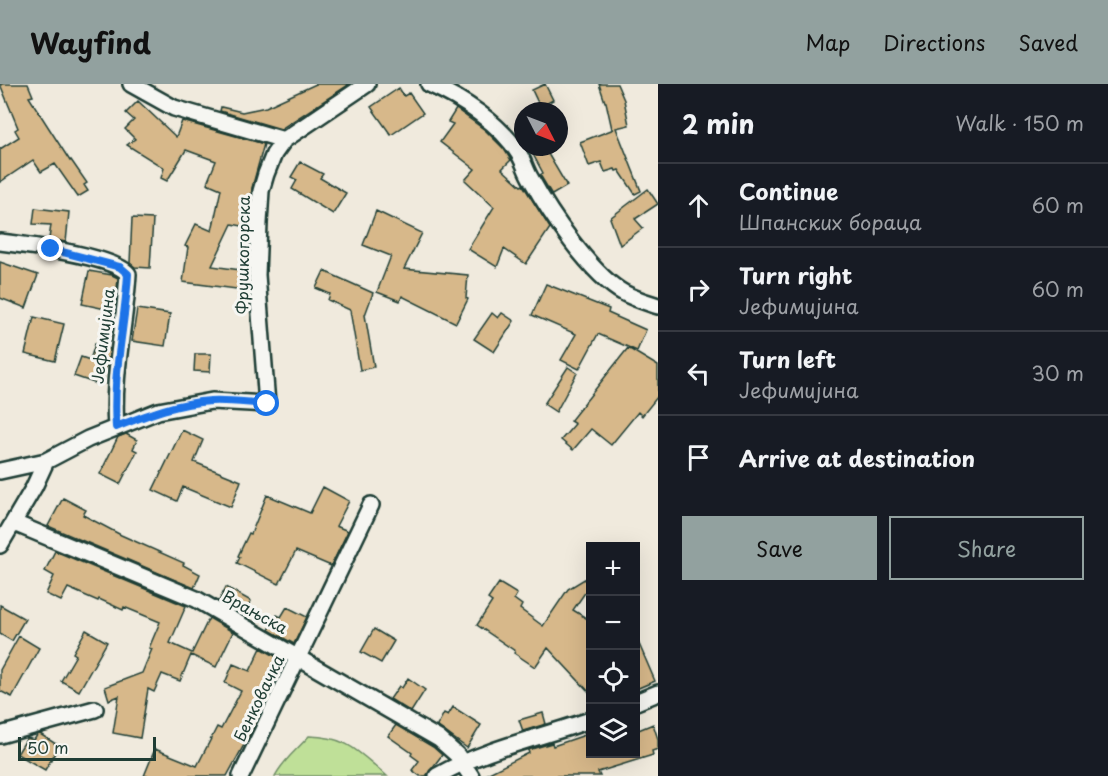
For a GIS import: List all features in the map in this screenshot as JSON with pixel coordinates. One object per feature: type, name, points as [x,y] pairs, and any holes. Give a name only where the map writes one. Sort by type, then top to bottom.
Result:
[{"type":"street","points":[[131,84],[174,108],[284,140]]},
{"type":"street","name":"Фрушкогорска","points":[[116,427],[158,411],[188,404],[212,401],[267,404],[257,275],[261,191],[266,174],[274,154],[284,140],[367,84]]},
{"type":"street","points":[[429,84],[471,107],[502,133],[519,154],[530,178],[549,208],[583,254],[603,276],[621,292],[639,301],[658,306]]},
{"type":"street","name":"Јефимијина","points":[[0,242],[51,249],[104,262],[124,269],[128,274],[116,375],[114,401],[116,427]]},
{"type":"street","points":[[0,471],[46,460],[88,438],[116,427]]},
{"type":"street","points":[[0,544],[14,523],[46,460]]},
{"type":"street","name":"Бенковачка","points":[[241,776],[371,505]]},
{"type":"street","name":"Врањска","points":[[14,523],[196,599],[439,739],[451,748],[471,776]]},
{"type":"street","points":[[640,700],[658,693]]},
{"type":"street","points":[[0,735],[95,709]]},
{"type":"street","points":[[437,776],[461,762],[586,722]]},
{"type":"green space","points":[[309,736],[334,739],[352,747],[387,776],[275,776],[286,760]]},
{"type":"building","points":[[0,84],[28,84],[33,96],[29,97],[87,183],[84,185],[88,191],[78,197],[55,164],[41,172],[33,160],[0,182],[0,149],[19,137],[15,130],[18,128]]},
{"type":"building","points":[[316,84],[350,84],[281,129],[220,111],[221,107],[242,112],[266,107]]},
{"type":"building","points":[[545,84],[553,100],[538,102],[532,90]]},
{"type":"building","points":[[599,84],[617,84],[624,100],[629,125],[616,128],[641,191],[635,194],[619,170],[605,172],[601,162],[589,166],[580,142],[614,129],[612,129]]},
{"type":"building","points":[[399,88],[404,96],[409,93],[423,113],[391,135],[371,107]]},
{"type":"building","points":[[138,101],[176,137],[182,121],[264,144],[252,188],[248,227],[232,224],[212,266],[247,271],[244,290],[183,282],[188,247],[185,246],[196,224],[212,231],[221,189],[207,183],[216,161],[186,150],[167,181],[161,178],[164,168],[127,145],[135,139],[125,129],[134,120],[126,113]]},
{"type":"building","points":[[456,109],[485,130],[504,149],[511,160],[502,169],[521,186],[523,185],[550,228],[526,264],[504,249],[497,267],[468,249],[494,207],[465,180],[475,169],[440,142],[453,124],[448,122]]},
{"type":"building","points":[[534,156],[549,156],[567,186],[552,195],[540,175],[543,173]]},
{"type":"building","points":[[300,162],[323,174],[320,178],[346,193],[333,214],[292,189],[297,180],[291,177]]},
{"type":"building","points":[[648,189],[658,204],[635,219],[643,228],[620,245],[610,218]]},
{"type":"building","points":[[35,208],[69,212],[66,242],[49,239],[51,225],[33,224]]},
{"type":"building","points":[[376,211],[422,233],[404,269],[468,275],[466,298],[468,299],[456,323],[402,296],[400,301],[377,292],[391,256],[363,245]]},
{"type":"building","points":[[132,218],[153,219],[150,268],[135,267],[130,263]]},
{"type":"building","points":[[0,262],[38,275],[26,308],[0,298]]},
{"type":"building","points":[[89,271],[118,278],[115,311],[82,304]]},
{"type":"building","points":[[324,271],[373,293],[365,315],[374,367],[360,370],[350,310],[328,300],[330,294],[316,288]]},
{"type":"building","points":[[546,284],[609,309],[608,313],[646,330],[637,351],[598,334],[579,369],[561,360],[576,334],[532,315]]},
{"type":"building","points":[[137,309],[170,314],[165,346],[132,341]]},
{"type":"building","points":[[492,313],[498,318],[502,313],[514,321],[494,352],[474,339]]},
{"type":"building","points":[[34,317],[64,324],[55,361],[25,354]]},
{"type":"building","points":[[95,344],[110,349],[100,385],[74,376],[81,357],[90,360]]},
{"type":"building","points":[[628,348],[658,366],[658,396],[642,416],[638,412],[611,445],[591,429],[573,450],[561,440],[575,424],[570,421]]},
{"type":"building","points":[[195,354],[211,354],[210,372],[194,371]]},
{"type":"building","points":[[568,367],[577,373],[556,412],[544,404]]},
{"type":"building","points":[[182,430],[203,440],[194,462],[241,481],[231,507],[183,487],[177,501],[153,490]]},
{"type":"building","points":[[126,434],[137,440],[133,449],[137,451],[120,484],[100,474],[118,437]]},
{"type":"building","points":[[323,487],[349,501],[336,526],[348,531],[331,566],[296,551],[279,584],[237,563],[240,557],[238,556],[249,533],[251,534],[267,495],[310,513]]},
{"type":"building","points":[[63,498],[86,510],[83,515],[184,563],[183,565],[200,574],[194,588],[48,526]]},
{"type":"building","points":[[55,551],[186,606],[170,643],[192,653],[209,618],[233,632],[216,667],[191,655],[180,681],[162,674],[154,692],[148,689],[140,738],[113,733],[119,696],[109,700],[105,687],[142,673],[160,622],[68,588],[61,601],[46,594],[54,576],[45,571]]},
{"type":"building","points":[[586,578],[586,591],[573,610],[586,618],[586,689],[548,648],[535,667],[477,625],[492,602],[488,599],[499,583],[517,594],[514,599],[522,605],[520,609],[543,626],[568,589]]},
{"type":"building","points":[[226,587],[251,601],[244,615],[219,601]]},
{"type":"building","points":[[0,605],[25,619],[12,641],[0,634]]},
{"type":"building","points":[[287,607],[307,617],[294,644],[269,630],[277,615],[281,617]]},
{"type":"building","points":[[374,629],[394,641],[381,663],[361,652]]},
{"type":"building","points":[[86,630],[107,642],[79,691],[61,681],[76,655],[73,653]]},
{"type":"building","points":[[19,636],[39,648],[12,697],[0,691],[0,670]]},
{"type":"building","points":[[640,646],[655,681],[640,687]]},
{"type":"building","points":[[261,648],[284,661],[257,721],[227,776],[144,776],[155,749],[197,766],[217,727],[221,729],[241,691],[225,683],[233,664],[250,671]]},
{"type":"building","points":[[408,678],[425,690],[411,712],[390,699],[399,686],[402,688]]},
{"type":"building","points":[[453,707],[481,725],[467,748],[437,726],[444,713],[448,715]]},
{"type":"building","points":[[543,713],[546,724],[523,731],[519,720]]},
{"type":"building","points":[[653,724],[658,739],[658,749],[652,751],[653,755],[598,772],[600,776],[483,776],[529,753],[528,750],[552,743],[553,746],[585,735],[586,758],[640,758],[640,729]]},
{"type":"building","points":[[396,725],[442,755],[426,776],[420,776],[412,770],[419,761],[411,755],[412,753],[388,736]]},
{"type":"building","points":[[40,734],[59,746],[45,770],[17,754],[27,738],[34,740]]},
{"type":"route","points":[[51,249],[120,267],[128,274],[116,375],[114,401],[116,427],[158,411],[188,404],[212,401],[267,404]]}]
